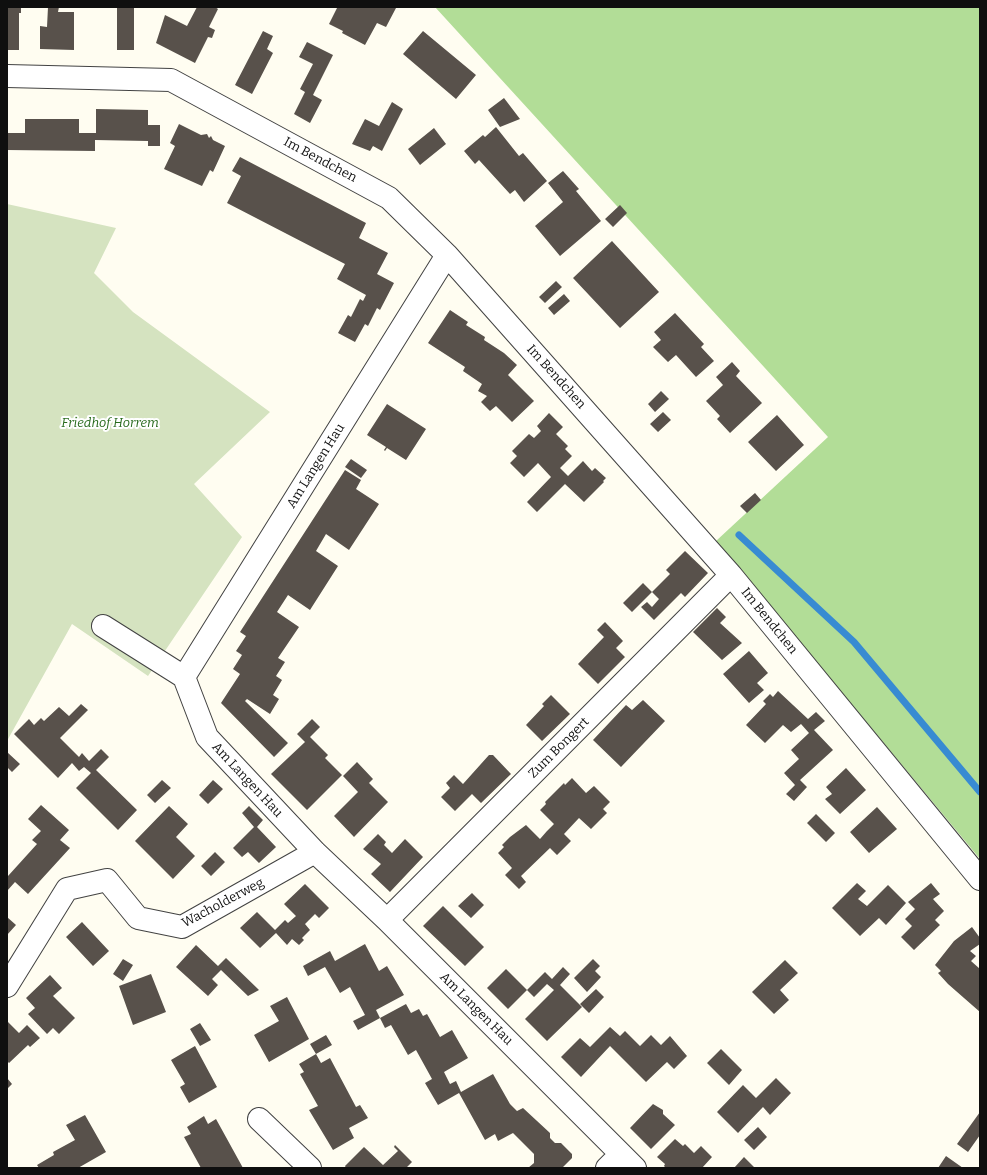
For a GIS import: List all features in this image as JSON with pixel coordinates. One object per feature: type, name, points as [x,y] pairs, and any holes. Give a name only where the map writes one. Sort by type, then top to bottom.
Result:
[{"type":"street","name":"Im Bendchen","points":[[7,76],[171,80],[389,198],[447,255],[731,575],[980,879]]},
{"type":"street","name":"Am Langen Hau","points":[[447,255],[184,677],[207,737],[315,852],[387,920],[621,1163]]},
{"type":"street","name":"Zum Bongert","points":[[387,920],[731,575]]},
{"type":"street","points":[[103,626],[184,677]]},
{"type":"street","name":"Wacholderweg","points":[[7,986],[67,889],[107,880],[138,918],[182,927],[315,852]]},
{"type":"street","points":[[259,1119],[310,1168]]},
{"type":"green space","points":[[435,7],[980,7],[980,859],[716,541],[828,437]]},
{"type":"green space","name":"Friedhof Horrem","points":[[7,204],[116,228],[94,273],[133,312],[270,412],[194,484],[242,537],[148,676],[72,624],[7,741]]},
{"type":"building","points":[[7,7],[21,7],[21,13],[19,13],[19,50],[7,50]]},
{"type":"building","points":[[48,7],[59,7],[58,12],[74,12],[74,50],[40,49],[40,26],[47,27]]},
{"type":"building","points":[[117,7],[134,7],[134,50],[117,50]]},
{"type":"building","points":[[197,7],[215,7],[218,9],[209,27],[215,30],[212,38],[208,37],[195,63],[156,43],[165,15],[187,26]]},
{"type":"building","points":[[334,7],[396,8],[386,27],[377,23],[365,45],[342,33],[343,31],[329,24],[337,8]]},
{"type":"building","points":[[263,31],[273,36],[267,49],[273,53],[252,94],[235,85]]},
{"type":"building","points":[[423,31],[476,75],[456,99],[403,54]]},
{"type":"building","points":[[307,42],[333,55],[313,95],[322,100],[310,123],[294,114],[305,92],[300,89],[313,64],[299,57]]},
{"type":"building","points":[[504,98],[520,119],[500,127],[488,110]]},
{"type":"building","points":[[392,102],[403,109],[382,151],[373,146],[370,151],[352,144],[365,119],[379,126]]},
{"type":"building","points":[[96,109],[148,110],[148,125],[160,125],[160,146],[148,146],[148,141],[95,140],[95,151],[7,150],[7,133],[25,133],[25,119],[79,119],[79,133],[96,133]]},
{"type":"building","points":[[179,124],[201,135],[207,134],[209,138],[211,136],[213,140],[225,146],[213,172],[210,170],[202,186],[164,169],[175,146],[170,143]]},
{"type":"building","points":[[496,127],[519,156],[523,153],[547,181],[524,202],[515,190],[510,194],[479,160],[475,164],[464,151],[483,135],[485,137]]},
{"type":"building","points":[[434,128],[446,144],[420,165],[408,149]]},
{"type":"building","points":[[240,157],[366,223],[359,238],[388,253],[377,274],[394,283],[380,310],[377,308],[368,326],[365,324],[355,342],[338,333],[348,315],[351,317],[360,299],[363,301],[366,295],[337,279],[345,264],[227,203],[241,176],[232,171]]},
{"type":"building","points":[[563,171],[579,189],[576,191],[601,221],[560,256],[535,226],[563,202],[548,183]]},
{"type":"building","points":[[620,205],[627,213],[613,227],[605,219]]},
{"type":"building","points":[[612,241],[659,292],[620,328],[573,278]]},
{"type":"building","points":[[556,281],[562,287],[545,303],[539,297]]},
{"type":"building","points":[[564,294],[570,301],[554,315],[548,308]]},
{"type":"building","points":[[450,310],[468,322],[466,325],[485,337],[484,340],[504,353],[517,365],[508,375],[534,401],[512,422],[496,406],[490,411],[481,402],[487,396],[478,391],[482,384],[463,371],[465,367],[428,343]]},
{"type":"building","points":[[675,313],[704,344],[701,347],[714,361],[696,377],[676,355],[668,362],[653,347],[661,340],[654,332]]},
{"type":"building","points":[[732,362],[740,371],[736,376],[762,403],[730,433],[717,419],[720,416],[706,401],[723,385],[716,377]]},
{"type":"building","points":[[661,391],[669,399],[655,412],[648,404]]},
{"type":"building","points":[[387,404],[426,429],[406,460],[387,448],[385,451],[384,450],[386,447],[367,435]]},
{"type":"building","points":[[663,412],[671,420],[658,432],[650,424]]},
{"type":"building","points":[[549,413],[563,427],[556,434],[568,446],[565,449],[572,456],[560,468],[568,476],[583,461],[592,471],[595,468],[606,478],[603,481],[604,482],[584,502],[565,484],[537,512],[527,502],[551,477],[538,463],[524,477],[510,463],[517,456],[512,451],[529,434],[534,438],[541,431],[537,426]]},
{"type":"building","points":[[777,415],[804,445],[776,471],[748,442]]},
{"type":"building","points":[[351,459],[367,470],[361,478],[345,467]]},
{"type":"building","points":[[345,470],[361,480],[356,489],[379,504],[349,550],[326,534],[316,551],[338,566],[310,610],[288,595],[277,612],[299,627],[278,658],[285,662],[276,676],[282,680],[273,695],[279,699],[270,714],[247,699],[245,701],[288,743],[274,757],[221,703],[240,674],[233,669],[242,655],[236,651],[246,636],[240,632]]},
{"type":"building","points":[[755,493],[761,500],[747,513],[740,506]]},
{"type":"building","points":[[685,551],[708,573],[685,597],[681,593],[654,620],[641,607],[647,602],[652,607],[659,599],[652,592],[670,574],[666,570]]},
{"type":"building","points":[[643,583],[652,592],[632,612],[623,603]]},
{"type":"building","points":[[717,608],[726,617],[720,623],[742,643],[722,660],[693,632]]},
{"type":"building","points":[[605,622],[623,641],[616,648],[625,657],[598,684],[578,664],[604,637],[597,630]]},
{"type":"building","points":[[749,651],[768,673],[757,683],[764,690],[749,703],[723,674]]},
{"type":"building","points":[[778,691],[808,719],[816,712],[825,721],[814,730],[833,750],[800,780],[807,787],[794,801],[786,794],[795,785],[784,773],[799,759],[791,750],[809,733],[801,724],[791,732],[783,725],[765,743],[746,725],[766,704],[763,701],[770,694],[773,697]]},
{"type":"building","points":[[551,695],[570,714],[542,741],[526,725],[544,706],[542,704]]},
{"type":"building","points":[[643,700],[665,721],[621,767],[593,740],[626,705],[632,710]]},
{"type":"building","points":[[81,704],[88,710],[60,738],[79,757],[82,753],[89,761],[101,749],[109,757],[96,770],[137,810],[118,830],[76,788],[91,773],[84,767],[79,771],[72,763],[58,778],[14,734],[29,719],[34,725],[41,718],[44,721],[59,707],[69,716]]},
{"type":"building","points":[[312,719],[320,727],[310,737],[328,755],[325,758],[342,775],[307,810],[271,774],[305,742],[297,734]]},
{"type":"building","points":[[7,752],[20,764],[12,772],[7,767]]},
{"type":"building","points":[[489,755],[493,755],[511,774],[481,803],[472,794],[455,811],[441,797],[450,788],[446,783],[454,775],[463,784]]},
{"type":"building","points":[[357,762],[373,779],[369,783],[388,802],[354,837],[334,816],[358,792],[343,776]]},
{"type":"building","points":[[846,768],[866,790],[840,814],[825,799],[832,794],[826,787]]},
{"type":"building","points":[[572,778],[586,793],[594,786],[610,802],[603,809],[607,813],[591,829],[579,818],[564,834],[571,841],[557,855],[550,848],[521,876],[526,882],[519,889],[505,875],[512,868],[498,853],[504,847],[502,845],[510,837],[526,825],[540,839],[554,824],[540,810],[546,804],[545,802],[564,783],[565,785]]},
{"type":"building","points":[[162,780],[171,788],[155,803],[147,795]]},
{"type":"building","points":[[213,780],[223,789],[208,804],[199,795]]},
{"type":"building","points":[[41,805],[69,830],[60,840],[70,848],[28,894],[15,882],[7,891],[7,875],[8,876],[37,844],[32,840],[41,831],[28,819]]},
{"type":"building","points":[[169,806],[188,824],[176,837],[195,856],[173,879],[135,841]]},
{"type":"building","points":[[249,806],[263,820],[257,827],[276,847],[259,863],[248,852],[242,857],[233,848],[254,827],[242,813]]},
{"type":"building","points":[[877,807],[897,829],[869,853],[850,832]]},
{"type":"building","points":[[816,814],[835,833],[826,842],[807,823]]},
{"type":"building","points":[[378,834],[386,842],[384,845],[392,853],[405,839],[423,857],[390,892],[371,874],[381,864],[363,849]]},
{"type":"building","points":[[215,852],[225,862],[211,876],[201,866]]},
{"type":"building","points":[[857,883],[866,891],[858,899],[867,906],[888,885],[906,903],[886,925],[879,918],[860,936],[832,908]]},
{"type":"building","points":[[931,883],[940,894],[933,899],[944,911],[935,920],[940,925],[914,950],[901,937],[912,926],[905,919],[915,909],[908,902]]},
{"type":"building","points":[[305,884],[329,908],[319,918],[315,914],[305,924],[310,930],[302,938],[304,940],[299,945],[292,939],[287,945],[276,933],[260,948],[240,928],[257,912],[275,930],[285,920],[288,923],[296,916],[284,904]]},
{"type":"building","points":[[472,893],[484,905],[471,918],[458,906]]},
{"type":"building","points":[[443,906],[484,947],[465,966],[423,926]]},
{"type":"building","points":[[7,917],[16,925],[7,935]]},
{"type":"building","points":[[82,922],[109,951],[93,966],[66,937]]},
{"type":"building","points":[[972,927],[980,938],[980,944],[970,951],[976,956],[971,961],[980,969],[980,1012],[948,984],[938,973],[941,971],[935,965],[954,941]]},
{"type":"building","points":[[365,944],[379,971],[387,966],[404,995],[376,1010],[380,1018],[358,1030],[353,1021],[365,1015],[350,987],[340,993],[325,967],[308,976],[303,966],[330,951],[335,961]]},
{"type":"building","points":[[196,945],[218,966],[226,958],[259,990],[248,996],[221,970],[212,979],[218,985],[208,996],[176,967]]},
{"type":"building","points":[[123,959],[133,965],[123,981],[113,974]]},
{"type":"building","points":[[593,959],[600,966],[595,971],[601,977],[587,992],[574,978]]},
{"type":"building","points":[[785,960],[798,973],[780,990],[789,1000],[774,1014],[752,992]]},
{"type":"building","points":[[563,967],[570,974],[560,985],[582,1007],[547,1041],[525,1019],[554,990],[547,984],[534,997],[527,990],[545,972],[552,979]]},
{"type":"building","points":[[506,969],[527,990],[508,1009],[487,988]]},
{"type":"building","points":[[151,974],[166,1012],[133,1025],[119,986]]},
{"type":"building","points":[[50,975],[62,988],[53,996],[75,1018],[59,1034],[53,1028],[47,1034],[28,1014],[35,1008],[26,998]]},
{"type":"building","points":[[596,989],[604,997],[589,1013],[580,1004]]},
{"type":"building","points":[[287,997],[309,1039],[269,1062],[254,1035],[279,1021],[270,1006]]},
{"type":"building","points":[[406,1004],[411,1013],[419,1009],[423,1016],[427,1014],[440,1037],[452,1030],[468,1058],[444,1072],[450,1084],[456,1081],[461,1092],[493,1074],[510,1104],[517,1111],[523,1108],[550,1133],[550,1138],[555,1143],[561,1143],[572,1154],[572,1158],[562,1168],[528,1168],[534,1163],[534,1154],[513,1133],[498,1141],[495,1134],[485,1140],[459,1093],[438,1105],[425,1083],[432,1079],[416,1050],[408,1055],[391,1025],[385,1028],[380,1018]]},
{"type":"building","points":[[8,1022],[19,1033],[27,1025],[40,1038],[30,1047],[28,1045],[9,1063],[7,1061]]},
{"type":"building","points":[[200,1023],[211,1040],[200,1046],[190,1029]]},
{"type":"building","points":[[610,1027],[620,1036],[625,1031],[640,1046],[651,1035],[661,1045],[670,1036],[687,1056],[674,1069],[667,1062],[646,1082],[610,1046],[581,1077],[561,1057],[580,1038],[590,1047]]},
{"type":"building","points":[[326,1035],[332,1045],[316,1054],[310,1044]]},
{"type":"building","points":[[195,1046],[217,1087],[189,1103],[180,1087],[185,1084],[171,1060]]},
{"type":"building","points":[[721,1049],[742,1070],[729,1085],[707,1063]]},
{"type":"building","points":[[316,1054],[321,1063],[330,1058],[356,1107],[360,1105],[368,1118],[349,1128],[354,1138],[333,1150],[309,1110],[318,1106],[300,1074],[304,1072],[299,1064]]},
{"type":"building","points":[[7,1078],[12,1084],[7,1089]]},
{"type":"building","points":[[776,1078],[791,1093],[770,1115],[763,1107],[738,1133],[717,1112],[743,1085],[756,1098]]},
{"type":"building","points":[[653,1104],[663,1110],[663,1114],[675,1125],[651,1149],[630,1128]]},
{"type":"building","points":[[980,1112],[980,1135],[968,1152],[957,1144]]},
{"type":"building","points":[[85,1115],[106,1152],[78,1168],[39,1168],[37,1165],[54,1155],[53,1152],[75,1140],[66,1125]]},
{"type":"building","points":[[204,1116],[208,1124],[216,1119],[243,1168],[201,1168],[184,1137],[191,1134],[187,1127]]},
{"type":"building","points":[[758,1127],[767,1137],[754,1150],[744,1140]]},
{"type":"building","points":[[675,1139],[683,1146],[685,1144],[694,1153],[701,1146],[712,1157],[702,1168],[666,1168],[664,1166],[665,1164],[657,1157]]},
{"type":"building","points":[[395,1145],[412,1162],[406,1168],[346,1168],[345,1166],[364,1147],[383,1165],[398,1151],[394,1147]]},
{"type":"building","points":[[946,1156],[963,1168],[938,1168]]},
{"type":"building","points":[[744,1157],[755,1168],[734,1168]]},
{"type":"waterway","points":[[739,535],[854,642],[980,792]]}]
